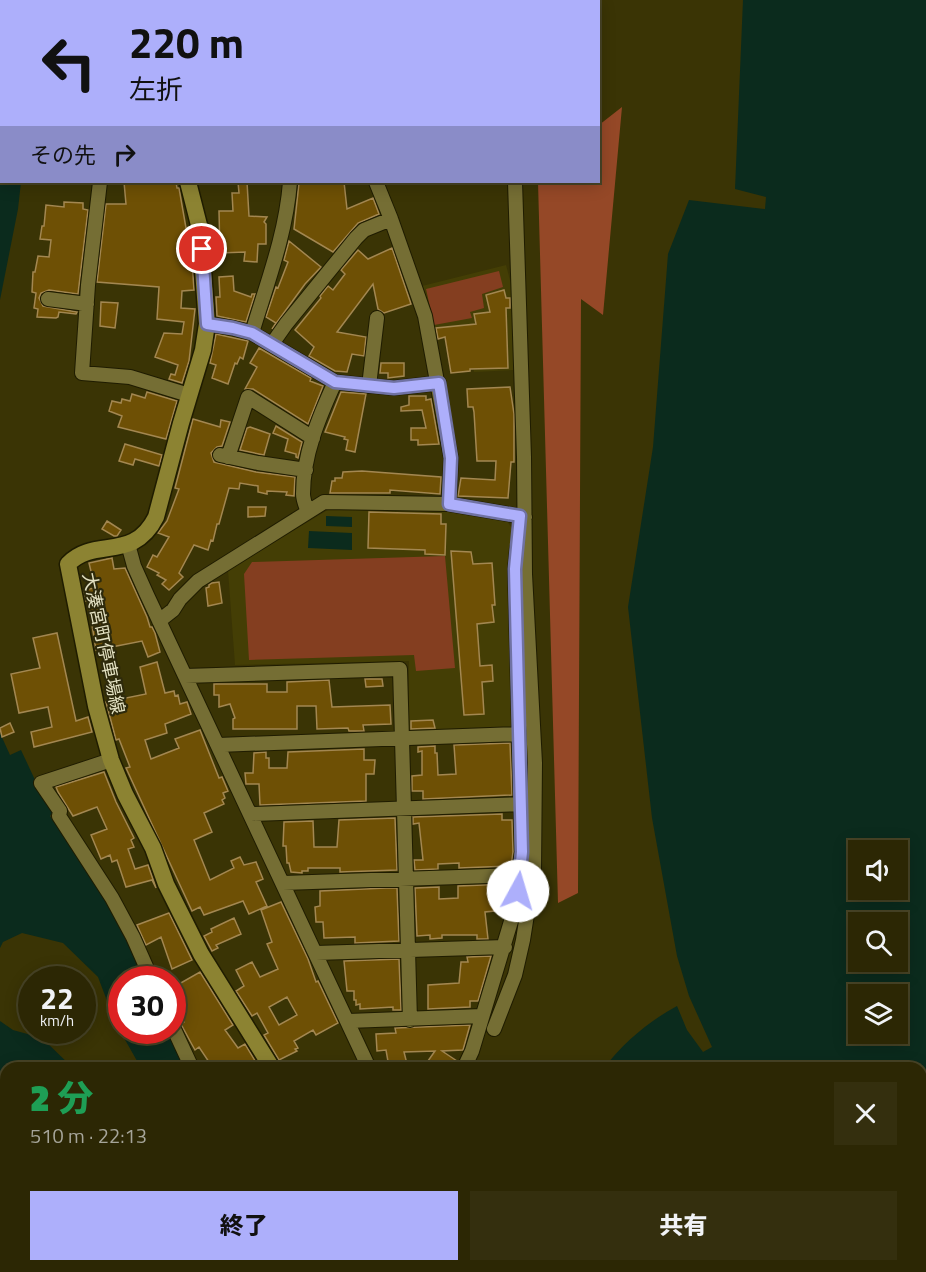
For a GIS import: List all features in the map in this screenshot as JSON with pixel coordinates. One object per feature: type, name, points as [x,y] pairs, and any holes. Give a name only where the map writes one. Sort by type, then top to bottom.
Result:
[{"type":"main road","name":"大湊宮町停車場線","points":[[189,183],[200,229],[207,324],[203,350],[156,517],[151,527],[138,540],[76,554],[68,564],[96,706],[111,760],[125,794],[153,848],[166,884],[201,954],[268,1062]]},
{"type":"street","points":[[100,183],[82,373],[130,377],[189,395]]},
{"type":"street","points":[[252,333],[283,231],[288,210],[290,183]]},
{"type":"street","points":[[376,183],[425,316],[451,458],[449,504]]},
{"type":"street","points":[[494,1029],[515,975],[534,870],[535,763],[523,516],[515,183]]},
{"type":"street","points":[[272,344],[356,237],[363,230],[391,219]]},
{"type":"street","points":[[48,299],[87,304]]},
{"type":"street","points":[[369,386],[377,318]]},
{"type":"street","points":[[207,324],[252,333],[335,382],[394,388],[439,383]]},
{"type":"street","points":[[308,512],[303,496],[306,470],[318,418],[335,382]]},
{"type":"street","points":[[306,470],[224,456],[248,396],[313,438]]},
{"type":"street","points":[[159,621],[173,610],[180,599],[198,581],[324,502],[449,504],[523,516]]},
{"type":"street","points":[[467,1062],[505,947],[515,908],[522,852],[515,569],[523,516]]},
{"type":"street","points":[[128,544],[134,566],[159,621],[366,1062]]},
{"type":"street","points":[[185,676],[400,669],[410,1020]]},
{"type":"street","points":[[218,745],[519,734]]},
{"type":"street","points":[[111,760],[41,783],[60,812],[59,816],[112,898],[146,966]]},
{"type":"street","points":[[251,814],[521,804]]},
{"type":"street","points":[[283,883],[519,875]]},
{"type":"street","points":[[316,953],[505,947]]},
{"type":"street","points":[[348,1022],[482,1016]]},
{"type":"street","points":[[181,1044],[189,1062]]},
{"type":"shaded area","points":[[743,0],[926,0],[926,1062],[609,1062],[637,1033],[656,1018],[677,1006],[687,1030],[703,1052],[712,1047],[689,996],[677,956],[652,818],[628,607],[653,447],[668,254],[689,200],[765,209],[766,197],[735,189]]},
{"type":"shaded area","points":[[622,107],[603,315],[581,299],[578,893],[558,903],[538,183],[600,183],[600,124]]},
{"type":"shaded area","points":[[0,183],[21,183],[18,209],[0,300]]},
{"type":"shaded area","points":[[506,265],[514,295],[515,370],[474,372],[468,324],[431,328],[422,286]]},
{"type":"shaded area","points":[[499,271],[503,287],[482,294],[484,308],[470,312],[472,318],[434,325],[426,289]]},
{"type":"shaded area","points":[[331,508],[382,512],[447,511],[507,521],[513,530],[511,584],[515,731],[497,735],[409,731],[409,661],[235,665],[228,570]]},
{"type":"shaded area","points":[[326,516],[352,517],[352,527],[326,526]]},
{"type":"shaded area","points":[[309,531],[352,533],[352,550],[308,548]]},
{"type":"shaded area","points":[[445,556],[455,668],[416,671],[414,655],[249,660],[244,574],[252,562]]},
{"type":"shaded area","points":[[0,733],[10,755],[21,750],[36,782],[55,810],[50,816],[103,896],[139,966],[108,966],[108,1003],[96,975],[96,966],[87,966],[63,943],[22,933],[3,942],[0,948]]},
{"type":"shaded area","points":[[0,1021],[18,1031],[18,1044],[48,1044],[67,1062],[0,1062]]},
{"type":"shaded area","points":[[127,1044],[175,1044],[183,1062],[138,1062]]},
{"type":"building","points":[[124,183],[176,183],[179,188],[186,228],[189,227],[190,231],[194,290],[182,291],[181,308],[195,309],[189,361],[182,383],[169,379],[171,374],[175,375],[178,365],[155,357],[164,333],[182,334],[184,322],[157,319],[159,287],[97,282],[106,204],[126,204]]},
{"type":"building","points":[[238,183],[247,183],[249,216],[267,217],[264,222],[266,224],[266,244],[258,244],[257,262],[244,261],[245,252],[220,253],[219,211],[233,211],[232,193],[239,193]]},
{"type":"building","points":[[299,183],[344,183],[347,209],[373,198],[379,214],[358,223],[333,252],[294,229]]},
{"type":"building","points":[[64,202],[83,203],[83,209],[88,210],[78,294],[49,290],[41,293],[39,298],[43,306],[77,312],[76,314],[59,312],[56,318],[37,317],[38,309],[34,308],[36,293],[32,292],[33,272],[35,272],[38,256],[49,257],[51,240],[40,239],[46,205],[64,207]]},
{"type":"building","points":[[289,241],[321,267],[305,284],[272,329],[276,323],[266,317],[276,287],[278,288],[288,262],[284,260]]},
{"type":"building","points":[[392,248],[411,304],[384,313],[378,309],[373,284],[337,332],[366,337],[364,356],[352,354],[347,372],[335,371],[309,356],[314,347],[295,330],[321,298],[320,296],[328,286],[333,290],[345,274],[341,270],[358,250],[368,259]]},
{"type":"building","points":[[233,276],[234,291],[251,297],[255,294],[246,322],[217,316],[216,297],[220,297],[219,277]]},
{"type":"building","points":[[504,290],[506,298],[510,298],[510,308],[506,308],[508,368],[470,369],[470,371],[451,373],[445,337],[438,339],[436,328],[476,324],[474,314],[490,312],[486,295]]},
{"type":"building","points":[[101,302],[118,303],[115,328],[100,326]]},
{"type":"building","points":[[216,334],[248,341],[243,359],[240,357],[237,364],[235,363],[228,384],[212,378],[216,365],[210,363]]},
{"type":"building","points":[[259,348],[311,378],[310,381],[323,386],[308,424],[253,389],[245,389],[257,367],[250,363]]},
{"type":"building","points":[[381,363],[404,363],[404,376],[388,378],[388,373],[380,373]]},
{"type":"building","points":[[510,387],[514,414],[514,462],[511,462],[508,498],[458,496],[461,478],[495,480],[496,461],[477,461],[474,412],[473,407],[468,407],[467,389]]},
{"type":"building","points":[[147,392],[177,401],[166,439],[118,427],[122,416],[109,411],[112,401],[121,403],[122,399],[130,401],[132,394],[145,398]]},
{"type":"building","points":[[341,392],[366,394],[355,452],[346,450],[348,440],[344,439],[345,437],[325,432]]},
{"type":"building","points":[[409,396],[426,396],[426,400],[431,399],[439,444],[418,445],[418,440],[411,440],[411,428],[426,428],[422,410],[401,411],[401,407],[409,405]]},
{"type":"building","points":[[193,419],[220,427],[221,420],[230,422],[222,446],[217,447],[211,453],[214,462],[256,472],[295,477],[294,496],[286,495],[287,492],[267,491],[267,494],[258,492],[258,486],[240,483],[239,489],[229,488],[219,524],[217,524],[208,550],[194,545],[179,573],[183,577],[169,590],[162,584],[166,580],[157,575],[159,573],[147,567],[153,555],[157,557],[169,537],[158,533],[167,521],[179,489],[175,488]]},
{"type":"building","points":[[276,426],[302,442],[298,458],[296,454],[285,451],[288,439],[273,433]]},
{"type":"building","points":[[247,428],[270,434],[264,455],[240,450]]},
{"type":"building","points":[[125,444],[162,455],[159,466],[135,459],[133,465],[119,461]]},
{"type":"building","points":[[362,471],[441,477],[440,494],[390,490],[390,493],[330,493],[332,481],[335,481],[335,478],[342,478],[343,472]]},
{"type":"building","points":[[248,507],[266,507],[265,516],[248,517]]},
{"type":"building","points":[[369,512],[441,514],[441,524],[446,524],[445,555],[425,554],[425,550],[368,548]]},
{"type":"building","points":[[107,521],[121,530],[117,536],[102,529]]},
{"type":"building","points":[[451,551],[471,552],[473,564],[492,563],[494,622],[477,624],[480,666],[492,665],[493,681],[482,682],[484,714],[464,715]]},
{"type":"building","points":[[112,558],[114,569],[125,568],[150,627],[155,633],[160,652],[148,657],[142,641],[96,650],[88,600],[86,601],[84,590],[95,588],[89,563]]},
{"type":"building","points":[[219,582],[222,603],[208,606],[206,588],[212,583]]},
{"type":"building","points":[[57,633],[76,721],[88,717],[92,732],[34,747],[31,732],[52,727],[48,707],[19,713],[11,674],[40,668],[33,638]]},
{"type":"building","points":[[157,662],[165,693],[174,691],[175,696],[178,695],[180,704],[187,702],[191,714],[165,724],[167,733],[145,740],[151,759],[179,748],[175,739],[200,730],[219,778],[222,777],[228,791],[223,793],[224,804],[204,813],[212,832],[194,840],[210,880],[234,868],[231,861],[240,857],[244,865],[256,862],[263,879],[256,882],[267,906],[249,914],[243,901],[204,915],[200,907],[192,911],[126,768],[130,767],[119,739],[116,740],[106,702],[146,694],[140,667]]},
{"type":"building","points":[[365,679],[382,679],[383,686],[366,687]]},
{"type":"building","points":[[329,680],[332,707],[390,705],[391,724],[363,725],[364,731],[349,731],[348,728],[317,729],[316,706],[297,706],[297,729],[233,729],[235,718],[230,704],[219,707],[219,695],[214,695],[214,684],[267,684],[267,692],[287,692],[287,682]]},
{"type":"building","points":[[433,720],[435,728],[411,729],[411,721]]},
{"type":"building","points":[[10,723],[14,732],[2,737],[0,728]]},
{"type":"building","points":[[510,743],[512,795],[423,799],[423,791],[412,791],[412,776],[422,775],[422,751],[418,752],[418,747],[435,746],[438,775],[456,774],[454,745]]},
{"type":"building","points":[[364,749],[364,760],[375,760],[374,774],[366,774],[366,801],[260,805],[259,784],[246,784],[245,773],[253,773],[254,753],[266,752],[266,758],[269,758],[269,768],[287,768],[288,752]]},
{"type":"building","points":[[104,772],[134,838],[131,840],[134,847],[128,849],[135,869],[148,865],[156,888],[152,880],[126,887],[117,860],[112,862],[110,855],[101,859],[91,835],[107,829],[97,807],[73,816],[56,787]]},
{"type":"building","points":[[502,814],[502,820],[512,820],[511,866],[459,868],[459,863],[438,864],[438,869],[415,870],[414,860],[423,860],[419,823],[413,824],[413,817]]},
{"type":"building","points":[[395,818],[397,870],[340,872],[340,868],[308,868],[308,871],[302,871],[302,873],[291,872],[289,863],[287,863],[286,846],[283,846],[284,822],[313,821],[314,847],[337,847],[339,820]]},
{"type":"building","points":[[509,884],[505,910],[485,912],[488,939],[477,939],[477,935],[442,935],[442,938],[430,939],[430,935],[417,936],[415,888],[439,887],[439,899],[458,898],[458,886]]},
{"type":"building","points":[[397,888],[399,941],[355,943],[355,937],[324,938],[323,922],[316,922],[315,907],[320,906],[320,891]]},
{"type":"building","points":[[281,902],[308,959],[316,982],[318,981],[338,1023],[316,1035],[313,1030],[294,1041],[298,1048],[295,1049],[297,1051],[279,1060],[264,1035],[268,1033],[257,1013],[252,1016],[236,991],[244,986],[236,970],[252,962],[260,977],[278,969],[267,944],[272,942],[261,910]],"holes":[[[287,997],[297,1015],[279,1025],[269,1007]]]},
{"type":"building","points":[[169,913],[192,960],[179,966],[171,966],[161,937],[146,945],[137,925]]},
{"type":"building","points":[[234,918],[241,934],[216,945],[218,948],[212,951],[204,936],[212,932],[211,929]]},
{"type":"building","points":[[491,956],[478,1001],[470,1001],[470,1007],[428,1009],[428,985],[459,983],[461,962],[468,962],[467,957]]},
{"type":"building","points":[[399,959],[401,1010],[393,1010],[393,1007],[360,1009],[360,1004],[356,1005],[356,1000],[354,1000],[354,991],[347,991],[344,961]]},
{"type":"building","points":[[200,972],[233,1025],[225,1030],[238,1048],[245,1044],[256,1062],[209,1062],[199,1047],[195,1050],[186,1033],[186,980]]},
{"type":"building","points":[[470,1025],[463,1050],[442,1051],[457,1062],[427,1062],[435,1051],[404,1052],[406,1062],[388,1062],[386,1050],[377,1051],[376,1034],[396,1033],[395,1028]]},
{"type":"route","points":[[202,249],[207,324],[252,333],[335,382],[394,388],[439,383],[451,458],[449,504],[520,516],[515,569],[522,852],[518,891]]}]
